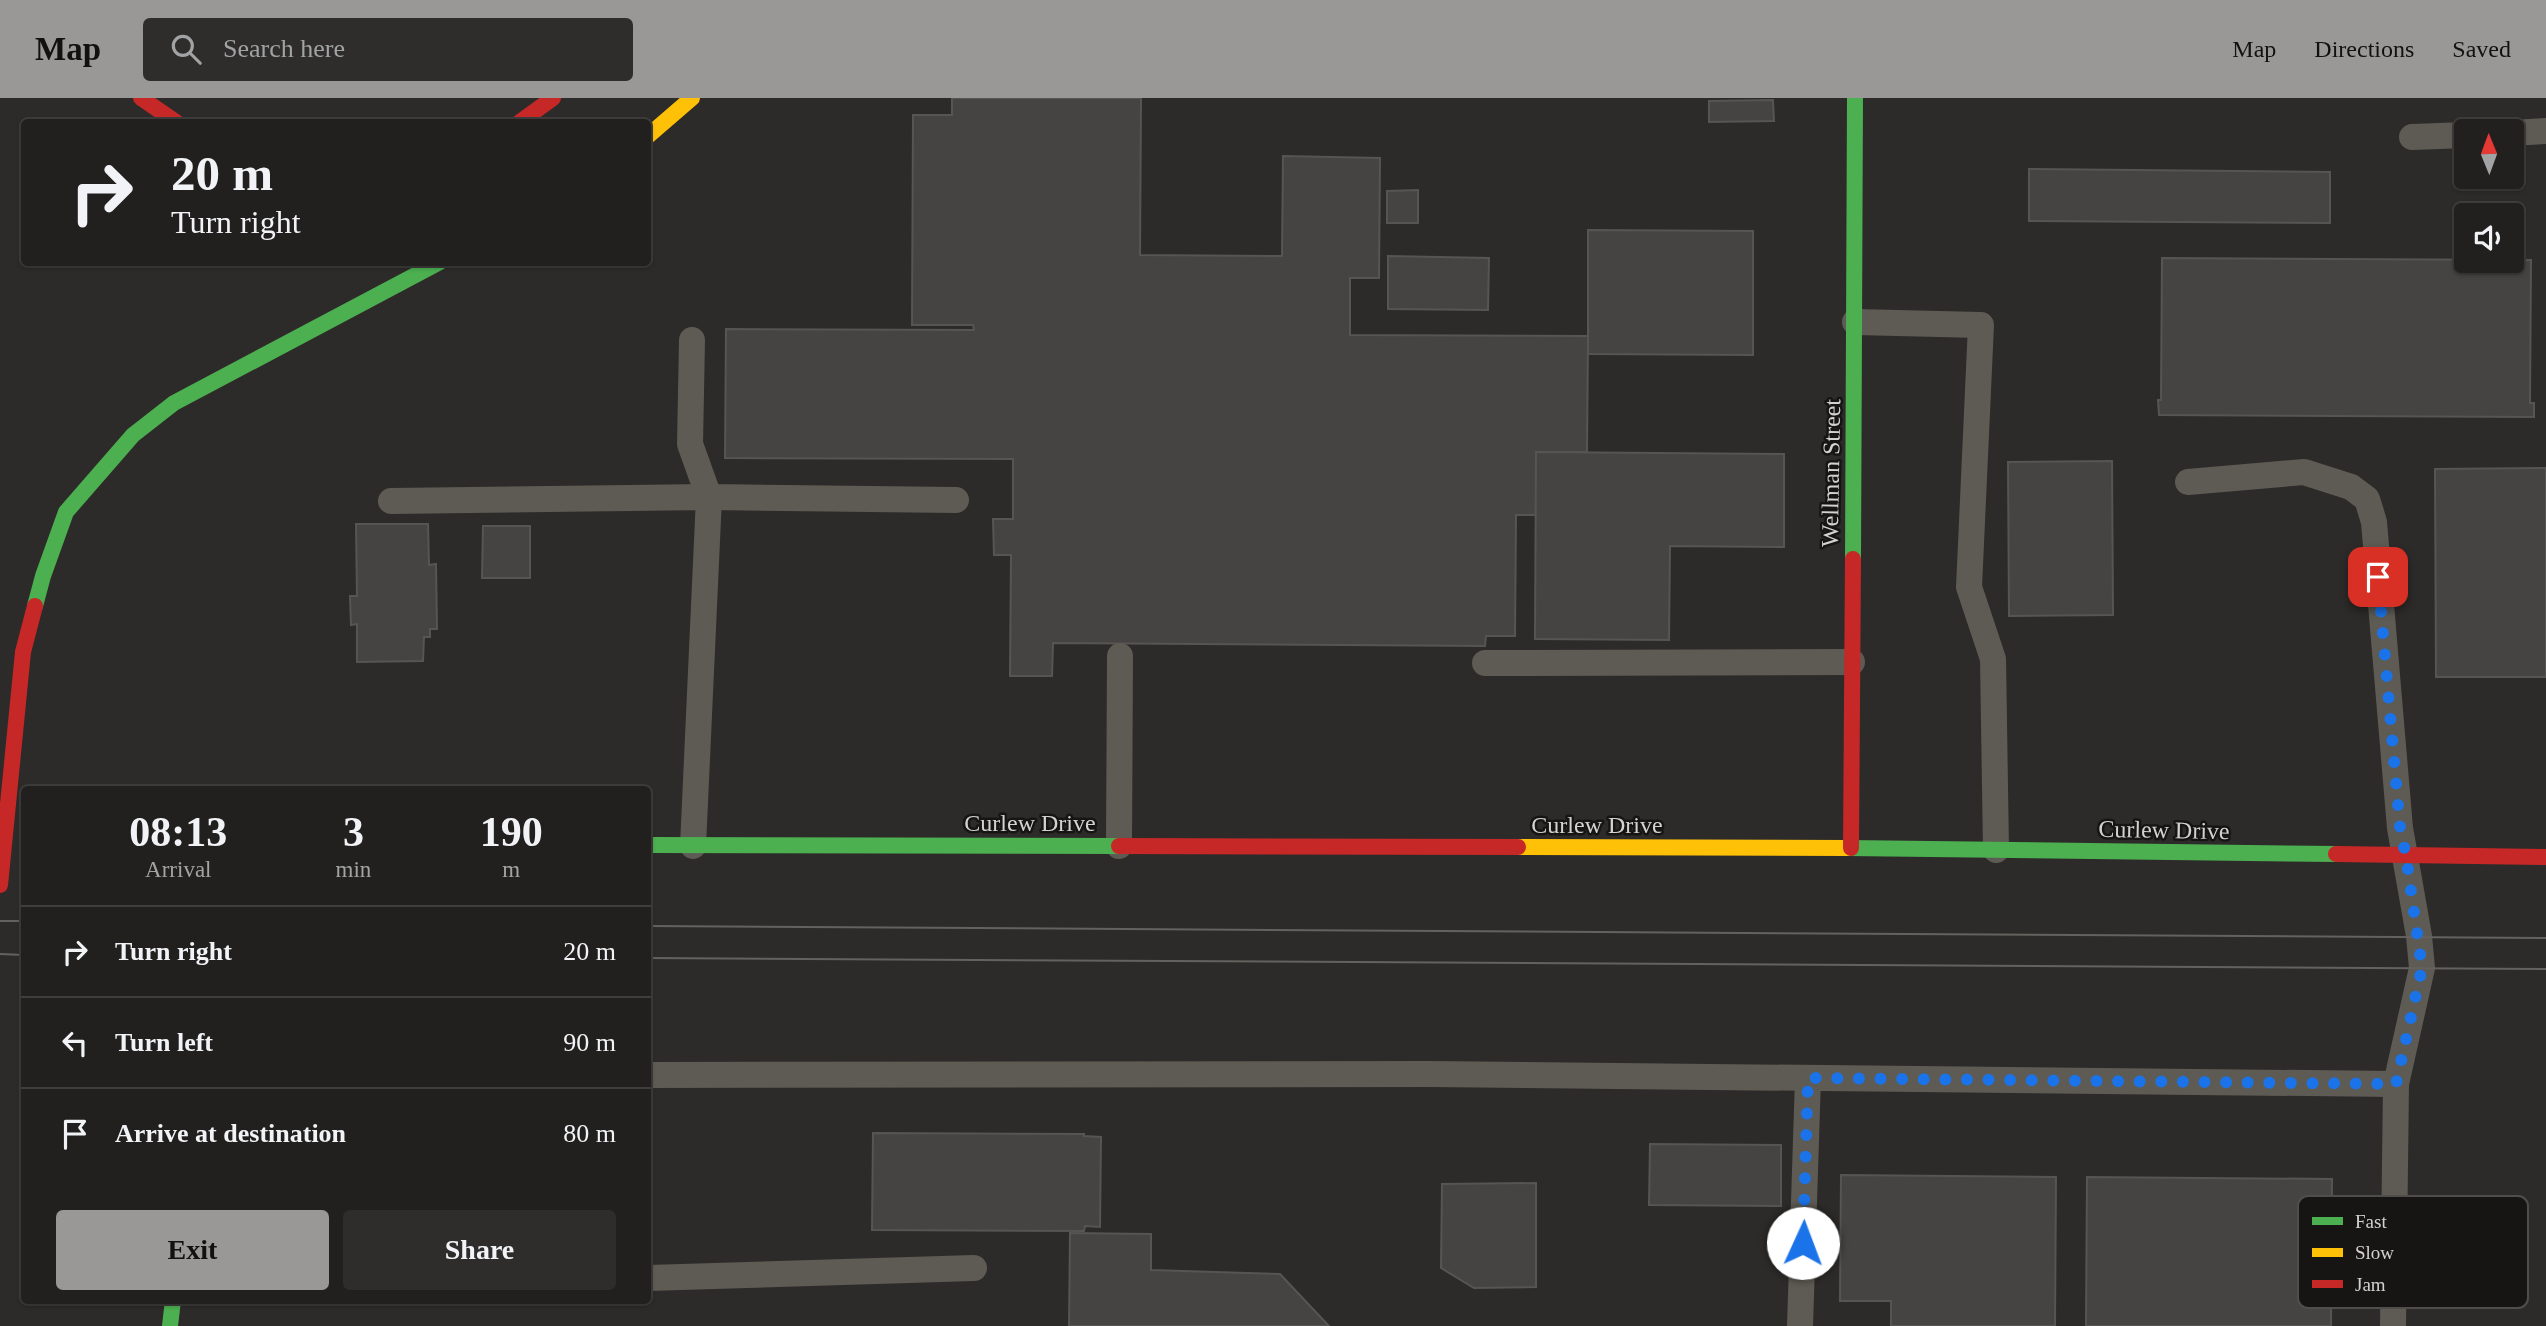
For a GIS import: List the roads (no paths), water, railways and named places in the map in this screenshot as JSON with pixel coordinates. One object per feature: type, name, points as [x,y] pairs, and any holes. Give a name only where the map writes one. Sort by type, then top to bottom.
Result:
[{"type":"main road","points":[[141,98],[172,119]]},
{"type":"main road","points":[[524,119],[553,98]]},
{"type":"main road","points":[[651,133],[692,98]]},
{"type":"main road","name":"Wellman Street","points":[[1851,848],[1855,98]]},
{"type":"main road","points":[[0,885],[23,652],[43,576],[66,512],[133,435],[174,403],[432,266]]},
{"type":"main road","points":[[0,839],[21,839]]},
{"type":"main road","name":"Curlew Drive","points":[[651,845],[1851,848],[2546,857]]},
{"type":"main road","points":[[170,1326],[173,1304]]},
{"type":"lane","points":[[2524,132],[2546,131]]},
{"type":"lane","points":[[2412,138],[2454,136]]},
{"type":"lane","points":[[1855,322],[1981,325],[1969,587],[1993,659],[1996,850]]},
{"type":"lane","points":[[692,340],[690,443],[709,497],[693,846]]},
{"type":"lane","points":[[2188,482],[2304,472],[2351,487],[2367,499],[2374,522],[2400,828],[2422,968],[2396,1084],[2395,1196]]},
{"type":"lane","points":[[391,501],[709,497],[956,500]]},
{"type":"lane","points":[[1119,846],[1120,656]]},
{"type":"lane","points":[[1485,663],[1852,662]]},
{"type":"lane","points":[[651,1075],[1428,1074],[2396,1084]]},
{"type":"lane","points":[[1800,1326],[1808,1078]]},
{"type":"lane","points":[[651,1278],[974,1268]]},
{"type":"lane","points":[[2393,1308],[2393,1326]]},
{"type":"tram line","points":[[0,921],[21,921]]},
{"type":"tram line","points":[[651,926],[2546,938]]},
{"type":"tram line","points":[[0,954],[21,955]]},
{"type":"tram line","points":[[651,958],[2546,969]]}]
